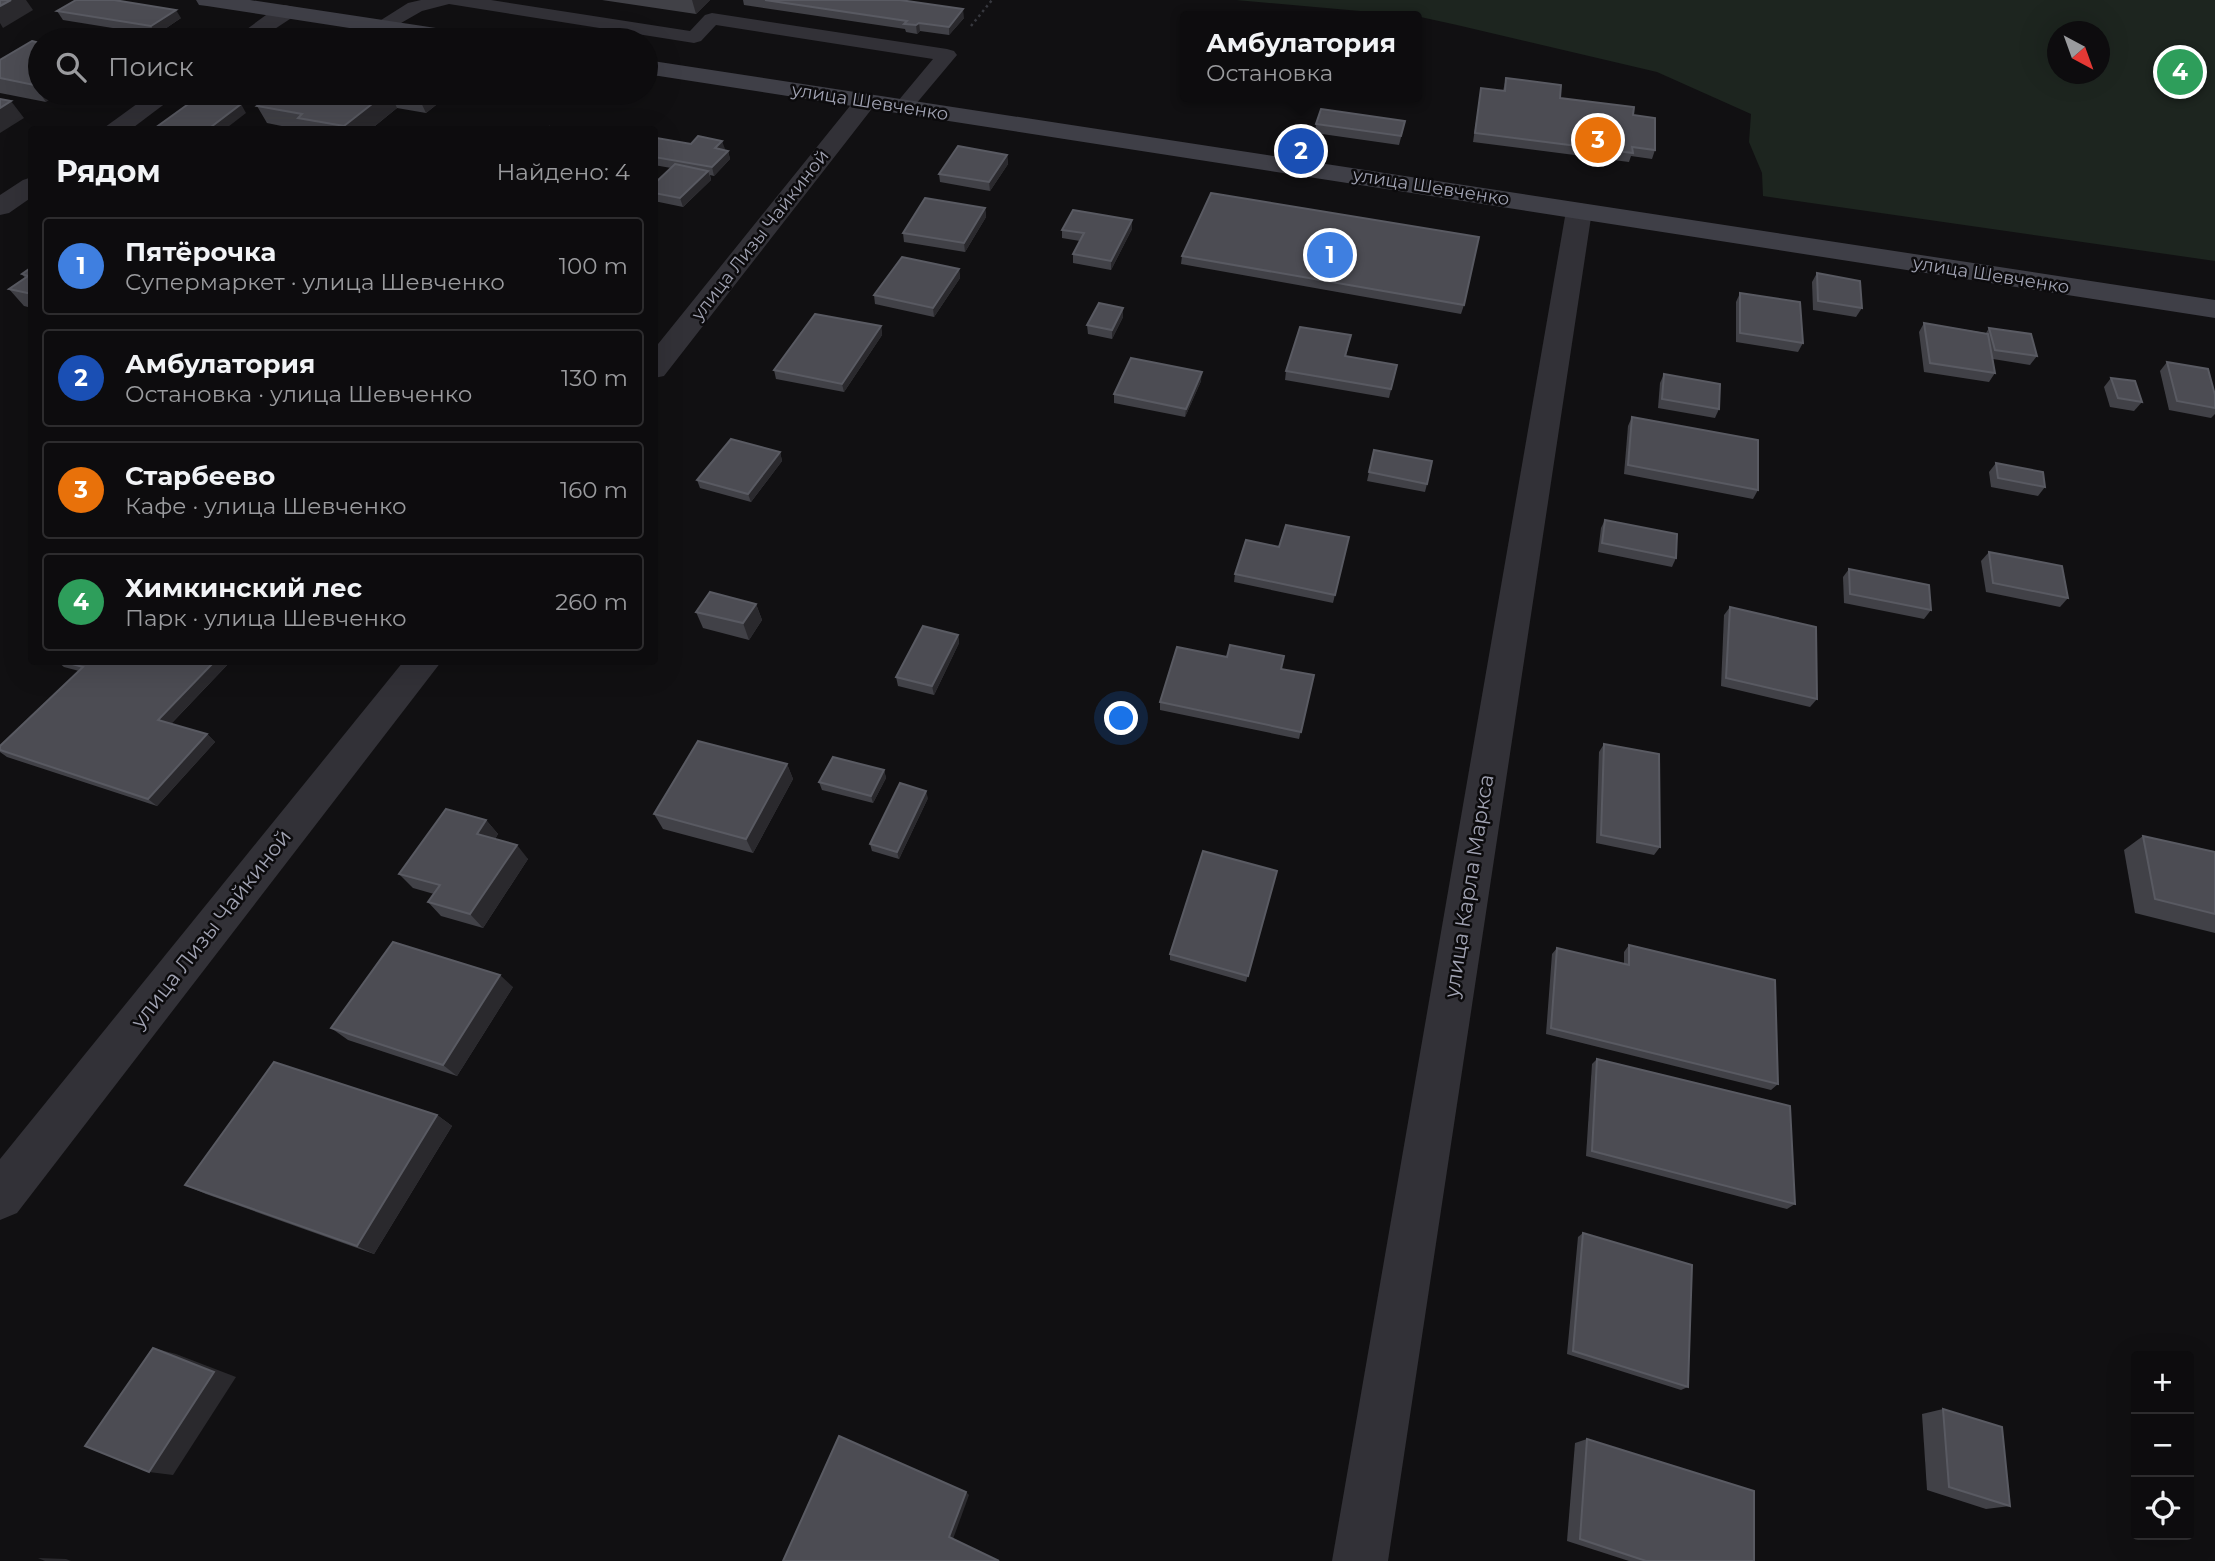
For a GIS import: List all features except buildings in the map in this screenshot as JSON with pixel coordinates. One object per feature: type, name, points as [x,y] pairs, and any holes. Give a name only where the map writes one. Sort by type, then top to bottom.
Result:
[{"type":"main road","points":[[207,0],[387,28]]},
{"type":"main road","name":"улица Шевченко","points":[[658,70],[2215,309]]},
{"type":"street","points":[[261,28],[285,12]]},
{"type":"street","name":"улица Лизы Чайкиной","points":[[658,364],[866,102]]},
{"type":"street","points":[[119,126],[149,105]]},
{"type":"street","points":[[0,207],[28,188]]},
{"type":"street","name":"улица Карла Маркса","points":[[1360,1561],[1579,211]]},
{"type":"street","name":"улица Лизы Чайкиной","points":[[0,1196],[421,665]]},
{"type":"lane","points":[[380,27],[415,7],[444,0]]},
{"type":"lane","points":[[454,0],[636,28]]},
{"type":"lane","points":[[658,65],[712,19],[947,55],[903,107]]},
{"type":"lane","points":[[658,31],[694,37]]},
{"type":"shaded area","points":[[1236,0],[2215,0],[2215,261],[1763,196],[1762,173],[1749,142],[1751,114],[1657,72],[1422,17],[1422,11],[1360,11]]},
{"type":"place","name":"Химкинский лес","points":[[2180,72]]},
{"type":"place","name":"Старбеево","points":[[1598,140]]},
{"type":"place","name":"Амбулатория","points":[[1301,151]]},
{"type":"place","name":"Пятёрочка","points":[[1330,255]]}]
